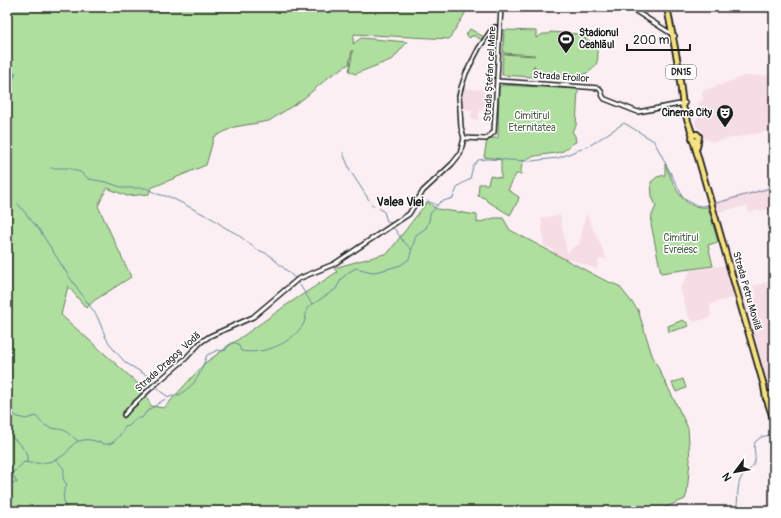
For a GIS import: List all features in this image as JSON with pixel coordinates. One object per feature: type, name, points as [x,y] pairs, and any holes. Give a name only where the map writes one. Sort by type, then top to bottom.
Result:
[{"type":"main road","name":"DN15","points":[[668,7],[684,103]]},
{"type":"main road","name":"Strada Petru Movilă","points":[[684,103],[774,421]]},
{"type":"main road","name":"Strada Petru Movilă","points":[[764,386],[773,394]]},
{"type":"main road","name":"DN15","points":[[773,394],[768,395],[767,399],[770,402],[774,401]]},
{"type":"main road","name":"Strada Petru Movilă","points":[[772,415],[774,401]]},
{"type":"street","name":"Strada Ștefan cel Mare","points":[[464,138],[486,139],[491,136],[495,130],[501,7]]},
{"type":"street","points":[[629,7],[674,36]]},
{"type":"street","name":"Strada Dragoș Vodă","points":[[124,416],[131,407],[152,387],[210,336],[253,317],[298,279],[334,264],[406,216],[413,209],[423,191],[459,156],[464,138],[460,115],[460,88],[479,48],[495,27]]},
{"type":"street","name":"Strada Eroilor","points":[[498,81],[599,88],[605,99],[638,112],[684,103]]},
{"type":"shaded area","points":[[774,75],[774,130],[712,142],[704,138],[696,126],[695,121],[695,119],[701,116],[698,102],[703,100],[702,91],[745,76]]},
{"type":"shaded area","points":[[462,88],[482,90],[485,93],[484,103],[493,103],[493,105],[484,105],[484,110],[480,110],[478,120],[471,119],[472,110],[460,107]]},
{"type":"shaded area","points":[[774,185],[774,208],[749,212],[747,206],[718,212],[715,202]]},
{"type":"shaded area","points":[[586,213],[607,259],[599,259],[597,269],[569,259],[559,259],[556,257],[552,249],[544,246],[541,218],[560,215],[567,253],[576,245],[579,245]]},
{"type":"shaded area","points":[[727,265],[735,297],[710,304],[711,317],[694,322],[689,318],[680,288],[691,270]]},
{"type":"shaded area","points":[[774,280],[774,390],[770,390],[745,301],[757,297],[753,286]]},
{"type":"green space","points":[[7,7],[469,7],[449,39],[354,34],[353,44],[361,38],[407,42],[393,59],[355,74],[349,71],[352,50],[349,64],[330,76],[303,99],[269,121],[234,127],[214,137],[206,165],[151,188],[149,194],[127,196],[107,188],[98,206],[131,277],[95,300],[86,308],[68,286],[61,315],[143,388],[151,406],[164,408],[205,363],[288,304],[337,272],[334,268],[388,253],[427,202],[437,209],[477,215],[477,223],[494,218],[503,218],[510,230],[604,280],[619,286],[638,310],[652,355],[688,428],[690,460],[687,493],[685,499],[657,511],[7,511]]},
{"type":"green space","points":[[470,29],[484,37],[482,40],[475,36],[471,36],[470,38],[466,35]]},
{"type":"green space","name":"Stadionul Ceahlăul","points":[[504,30],[536,31],[536,38],[543,34],[549,34],[550,32],[578,34],[578,36],[587,39],[594,45],[598,59],[590,71],[582,75],[571,76],[571,78],[550,78],[550,75],[540,73],[534,65],[533,77],[502,75],[503,54],[535,55],[503,53]]},
{"type":"green space","name":"Cimitirul Eternitatea","points":[[502,85],[578,89],[576,126],[572,131],[576,142],[563,151],[531,157],[524,161],[521,174],[516,174],[508,190],[519,197],[510,215],[487,201],[485,198],[478,196],[479,184],[488,184],[490,176],[501,178],[501,159],[484,157],[487,140],[489,138],[498,138],[499,88]]},
{"type":"green space","name":"Cimitirul Evreiesc","points":[[665,164],[676,188],[685,200],[699,207],[708,207],[718,242],[708,245],[713,266],[661,273],[651,224],[652,215],[656,206],[652,196],[651,182],[657,177],[665,175]]},
{"type":"green space","points":[[683,320],[689,326],[669,332],[668,326]]},
{"type":"green space","points":[[683,379],[686,388],[676,392],[672,383]]},
{"type":"water","points":[[16,73],[12,82],[7,86],[8,74]]},
{"type":"waterway","points":[[18,468],[24,462],[40,463],[61,457],[79,441],[93,440],[104,444],[113,442],[119,437],[125,427],[129,426],[136,418],[142,418],[146,412],[162,401],[169,397],[181,394],[193,384],[199,375],[207,355],[218,350],[226,350],[226,347],[233,342],[238,344],[241,351],[250,352],[267,349],[285,342],[292,337],[304,323],[307,308],[336,289],[342,278],[349,272],[356,268],[372,272],[380,271],[401,265],[409,259],[416,235],[426,228],[430,214],[440,202],[453,198],[458,186],[470,179],[473,166],[478,160],[531,161],[558,158],[589,146],[624,123],[654,141],[684,199],[696,205],[710,205]]},
{"type":"waterway","points":[[343,153],[350,170]]},
{"type":"waterway","points":[[51,168],[69,168],[80,172],[89,179],[106,182],[124,188],[146,188],[157,194],[170,197],[213,219],[237,234],[256,249],[268,254],[295,278]]},
{"type":"waterway","points":[[351,172],[369,200]]},
{"type":"waterway","points":[[713,204],[774,187]]},
{"type":"waterway","points":[[427,201],[437,205]]},
{"type":"waterway","points":[[370,203],[374,206]]},
{"type":"waterway","points":[[18,204],[40,231],[68,275],[97,316],[106,338],[114,350],[126,363],[151,378],[154,383]]},
{"type":"waterway","points":[[379,208],[384,212],[387,221],[391,223]]},
{"type":"waterway","points":[[394,228],[411,249]]},
{"type":"waterway","points":[[298,282],[312,304]]},
{"type":"waterway","points":[[157,386],[161,392],[169,397]]},
{"type":"waterway","points":[[7,410],[18,417],[26,419],[36,416],[46,426],[63,430],[68,432],[70,435]]},
{"type":"waterway","points":[[7,433],[21,445],[23,449]]},
{"type":"waterway","points":[[728,511],[737,506],[738,488],[741,478],[754,464],[755,442],[761,437],[774,434]]},
{"type":"waterway","points":[[73,437],[78,441]]},
{"type":"waterway","points":[[25,451],[27,455],[27,462]]},
{"type":"waterway","points":[[56,459],[64,469],[63,479],[67,485],[63,495],[66,511]]},
{"type":"waterway","points":[[7,492],[11,490],[10,483],[17,483],[12,473],[16,470]]},
{"type":"waterway","points":[[7,477],[9,478],[9,483]]},
{"type":"place","name":"Stadionul Ceahlăul","points":[[566,54]]},
{"type":"place","name":"Cinema City","points":[[725,128]]},
{"type":"district","name":"Valea Viei","points":[[400,202]]}]
